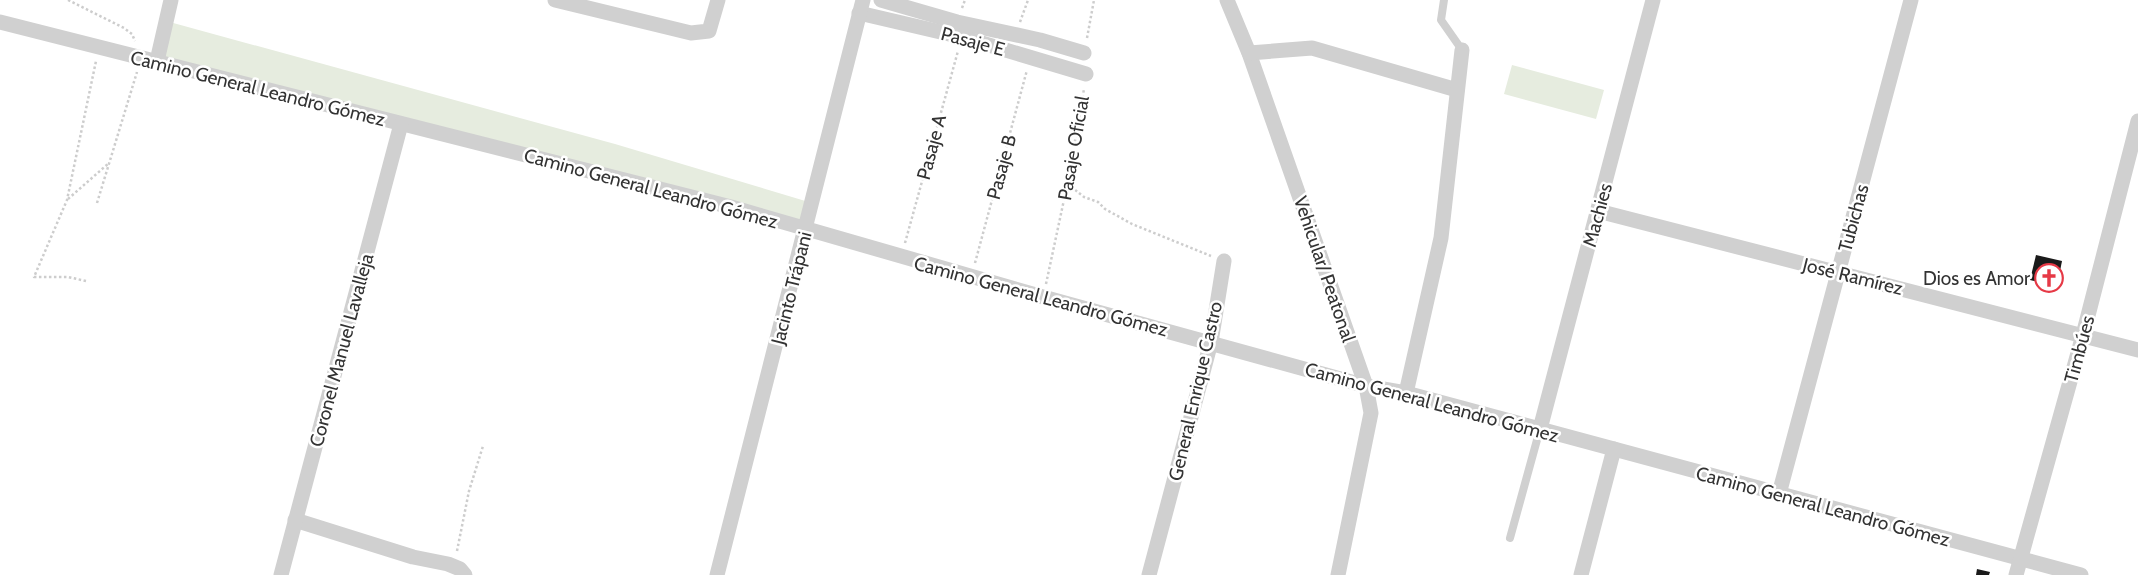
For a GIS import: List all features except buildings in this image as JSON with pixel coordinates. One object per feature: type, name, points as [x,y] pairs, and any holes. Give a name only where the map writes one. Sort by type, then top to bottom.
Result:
[{"type":"street","points":[[157,61],[172,0]]},
{"type":"street","points":[[555,0],[691,33],[709,31],[718,0]]},
{"type":"street","name":"Pasaje E","points":[[882,0],[958,22],[1040,40],[1084,53]]},
{"type":"street","name":"Vehicular/ Peatonal","points":[[1227,0],[1249,53],[1366,386],[1371,413],[1338,575]]},
{"type":"street","name":"Machies","points":[[1540,429],[1653,0]]},
{"type":"street","name":"Tubichas","points":[[1779,494],[1911,0]]},
{"type":"street","name":"Pasaje E","points":[[861,6],[1086,74]]},
{"type":"street","name":"Jacinto Trápani","points":[[717,575],[861,6]]},
{"type":"street","name":"Camino General Leandro Gómez","points":[[0,22],[731,207],[1043,298],[1211,342],[1366,386],[1406,393],[2081,575]]},
{"type":"street","points":[[958,22],[962,37]]},
{"type":"street","points":[[1030,57],[1040,40]]},
{"type":"street","points":[[1249,53],[1312,48],[1456,90]]},
{"type":"street","points":[[1406,393],[1441,238],[1456,114],[1456,90],[1462,50]]},
{"type":"street","name":"Timbúes","points":[[2016,575],[2083,336],[2138,122]]},
{"type":"street","name":"Coronel Manuel Lavalleja","points":[[281,575],[401,124]]},
{"type":"street","name":"José Ramírez","points":[[1598,211],[2138,350]]},
{"type":"street","name":"General Enrique Castro","points":[[1149,575],[1211,342],[1224,261]]},
{"type":"street","points":[[1581,575],[1614,450]]},
{"type":"street","points":[[295,520],[459,571]]},
{"type":"lane","points":[[1444,0],[1440,20],[1462,50]]},
{"type":"lane","points":[[1510,538],[1540,429]]},
{"type":"path","points":[[67,0],[100,15],[132,34],[141,57],[97,203]]},
{"type":"path","points":[[1013,34],[1024,15],[1028,0]]},
{"type":"path","points":[[1084,53],[1094,0]]},
{"type":"path","name":"Pasaje A","points":[[901,257],[962,37]]},
{"type":"path","points":[[86,281],[68,277],[34,277],[67,200],[99,47]]},
{"type":"path","name":"Pasaje B","points":[[972,277],[1030,57]]},
{"type":"path","name":"Pasaje Oficial","points":[[1043,298],[1084,98],[1086,74]]},
{"type":"path","points":[[67,200],[110,162]]},
{"type":"path","points":[[1068,181],[1084,197],[1098,202],[1105,209],[1132,224],[1224,261]]},
{"type":"path","points":[[459,571],[469,491],[483,446]]},
{"type":"shaded area","points":[[166,21],[615,144],[812,203],[806,229],[157,61]]},
{"type":"shaded area","points":[[1512,65],[1604,90],[1596,119],[1504,94]]},
{"type":"place","name":"Dios es Amor","points":[[2049,278]]}]
